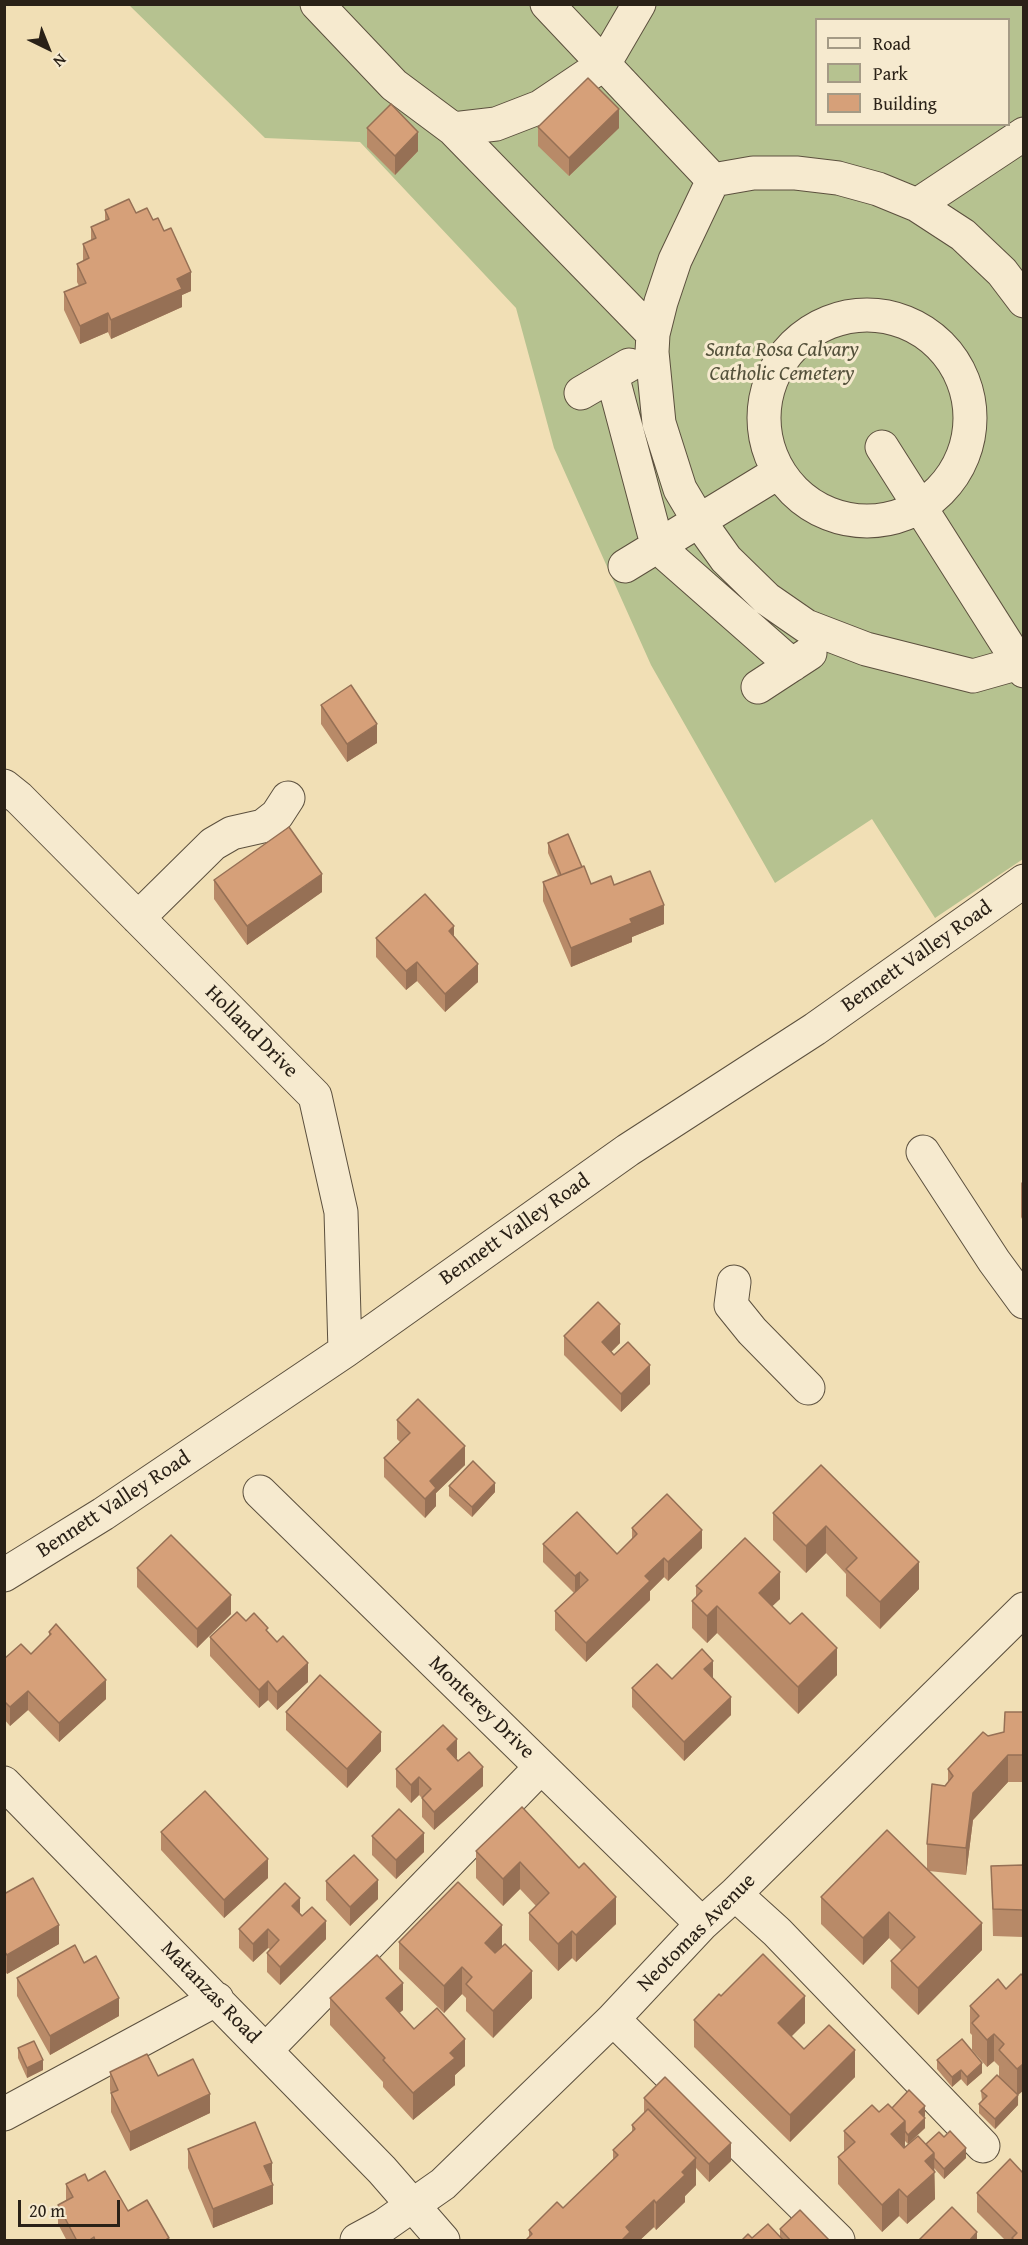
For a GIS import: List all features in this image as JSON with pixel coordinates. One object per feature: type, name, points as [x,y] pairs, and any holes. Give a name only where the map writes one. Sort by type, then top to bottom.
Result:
[{"type":"street","points":[[317,4],[394,84],[453,129],[652,343]]},
{"type":"street","points":[[547,4],[713,180]]},
{"type":"street","points":[[453,129],[496,124],[540,107],[604,64],[639,4]]},
{"type":"street","points":[[917,205],[1019,145]]},
{"type":"street","points":[[713,180],[753,173],[796,173],[838,178],[878,189],[917,205],[963,235],[1002,272],[1023,301]]},
{"type":"street","points":[[713,180],[675,260],[652,343],[659,423],[680,489],[699,521],[726,560],[767,599],[806,626],[866,649],[973,676],[1022,664],[882,447]]},
{"type":"street","points":[[857,315],[891,317],[924,331],[949,355],[966,385],[970,402],[969,437],[957,471],[940,491],[920,507],[904,515],[872,522],[839,518],[809,504],[796,494],[779,472],[769,452],[764,419],[769,386],[784,357],[808,334],[831,321],[857,315]]},
{"type":"street","points":[[581,393],[612,375],[652,343]]},
{"type":"street","points":[[612,375],[659,545],[667,555],[792,665]]},
{"type":"street","points":[[626,566],[779,472]]},
{"type":"street","points":[[758,687],[834,637]]},
{"type":"street","name":"Holland Drive","points":[[4,786],[19,798],[315,1096],[341,1212],[345,1351]]},
{"type":"street","points":[[138,918],[213,844],[232,833],[263,826],[277,815],[288,798]]},
{"type":"street","name":"Bennett Valley Road","points":[[4,1575],[103,1514],[345,1351],[628,1150],[815,1029],[1023,881]]},
{"type":"street","points":[[923,1152],[1023,1302]]},
{"type":"street","points":[[734,1282],[731,1305],[752,1331],[808,1388]]},
{"type":"street","name":"Monterey Drive","points":[[260,1492],[702,1924]]},
{"type":"street","name":"Neotomas Avenue","points":[[357,2241],[443,2184],[613,2019],[702,1924],[1019,1620]]},
{"type":"street","points":[[266,2050],[541,1767]]},
{"type":"street","name":"Matanzas Road","points":[[4,1783],[382,2170],[443,2241]]},
{"type":"street","points":[[735,1894],[777,1932],[982,2146]]},
{"type":"street","points":[[4,2114],[217,1999]]},
{"type":"street","points":[[613,2019],[838,2241]]},
{"type":"green space","name":"Santa Rosa Calvary Catholic Cemetery","points":[[129,5],[1023,5],[1023,859],[935,918],[872,819],[775,883],[651,665],[554,448],[516,308],[360,142],[265,138]]},
{"type":"building","points":[[588,78],[619,109],[569,158],[538,127]]},
{"type":"building","points":[[391,104],[418,132],[395,156],[367,128]]},
{"type":"building","points":[[129,199],[136,213],[147,208],[153,220],[158,218],[164,231],[171,228],[191,272],[177,279],[182,289],[111,320],[108,313],[80,326],[64,292],[86,283],[77,264],[89,258],[83,244],[96,238],[91,227],[109,219],[105,210]]},
{"type":"building","points":[[351,685],[377,724],[347,744],[321,705]]},
{"type":"building","points":[[289,827],[322,874],[247,926],[214,880]]},
{"type":"building","points":[[568,834],[582,867],[561,875],[548,843]]},
{"type":"building","points":[[584,866],[591,884],[611,876],[614,885],[650,871],[664,905],[630,919],[632,923],[571,948],[543,882]]},
{"type":"building","points":[[425,894],[454,926],[449,931],[478,964],[445,994],[417,962],[406,971],[376,938]]},
{"type":"building","points":[[598,1302],[620,1324],[602,1342],[614,1355],[628,1342],[650,1365],[621,1394],[564,1336]]},
{"type":"building","points":[[418,1399],[465,1446],[430,1481],[436,1488],[425,1499],[384,1458],[410,1433],[397,1420]]},
{"type":"building","points":[[473,1461],[495,1483],[472,1507],[449,1486]]},
{"type":"building","points":[[821,1465],[919,1562],[880,1602],[846,1569],[857,1558],[826,1526],[806,1546],[773,1513]]},
{"type":"building","points":[[667,1494],[702,1530],[668,1562],[664,1558],[645,1576],[650,1581],[586,1643],[555,1611],[588,1580],[580,1572],[575,1576],[543,1544],[577,1512],[617,1554],[637,1534],[632,1528]]},
{"type":"building","points":[[171,1535],[231,1595],[197,1629],[137,1568]]},
{"type":"building","points":[[745,1538],[780,1572],[759,1593],[790,1624],[802,1613],[837,1648],[798,1687],[717,1606],[707,1616],[692,1601],[702,1591],[696,1586]]},
{"type":"building","points":[[237,1612],[246,1621],[254,1613],[277,1642],[283,1636],[308,1663],[277,1692],[268,1681],[259,1690],[210,1637]]},
{"type":"building","points":[[56,1624],[106,1680],[59,1723],[28,1691],[10,1707],[4,1701],[4,1659],[21,1644],[31,1654],[51,1634],[49,1632]]},
{"type":"building","points":[[702,1649],[713,1661],[704,1669],[731,1697],[684,1742],[632,1688],[657,1664],[672,1679]]},
{"type":"building","points":[[320,1675],[381,1732],[347,1769],[286,1712]]},
{"type":"building","points":[[1005,1712],[1023,1712],[1023,1755],[1008,1755],[973,1793],[966,1848],[927,1844],[932,1784],[945,1786],[953,1776],[948,1769],[983,1732],[988,1736],[1004,1732]]},
{"type":"building","points":[[443,1725],[457,1739],[447,1749],[458,1761],[469,1752],[483,1767],[434,1812],[422,1798],[431,1789],[419,1777],[411,1785],[396,1769]]},
{"type":"building","points":[[205,1791],[268,1859],[224,1900],[161,1832]]},
{"type":"building","points":[[522,1807],[579,1868],[584,1863],[616,1897],[576,1935],[572,1931],[558,1944],[529,1913],[549,1893],[520,1862],[503,1879],[476,1851]]},
{"type":"building","points":[[399,1809],[424,1833],[396,1860],[372,1836]]},
{"type":"building","points":[[887,1830],[982,1923],[918,1988],[891,1961],[915,1937],[889,1912],[863,1938],[821,1897]]},
{"type":"building","points":[[354,1855],[378,1880],[350,1907],[326,1881]]},
{"type":"building","points":[[1023,1865],[1023,1910],[993,1909],[991,1866]]},
{"type":"building","points":[[33,1878],[59,1925],[7,1955],[4,1951],[4,1894]]},
{"type":"building","points":[[458,1882],[502,1925],[485,1943],[495,1953],[505,1944],[532,1971],[493,2011],[466,1984],[472,1977],[462,1967],[444,1986],[399,1942]]},
{"type":"building","points":[[285,1883],[300,1898],[292,1906],[302,1916],[312,1907],[326,1921],[280,1967],[267,1953],[279,1940],[268,1929],[253,1944],[239,1929]]},
{"type":"building","points":[[75,1945],[84,1963],[96,1956],[119,1998],[50,2036],[17,1978]]},
{"type":"building","points":[[763,1954],[805,1996],[778,2023],[804,2049],[829,2025],[855,2050],[790,2115],[694,2020]]},
{"type":"building","points":[[377,1955],[403,1983],[386,1998],[414,2029],[437,2008],[465,2039],[450,2053],[455,2058],[413,2093],[383,2060],[385,2058],[330,1998]]},
{"type":"building","points":[[1021,1974],[1023,1976],[1023,2064],[1017,2069],[999,2050],[1004,2044],[994,2034],[987,2040],[972,2023],[979,2016],[970,2006],[998,1979],[1006,1989]]},
{"type":"building","points":[[962,2039],[982,2063],[967,2077],[961,2070],[952,2077],[937,2060]]},
{"type":"building","points":[[34,2041],[43,2060],[27,2068],[18,2048]]},
{"type":"building","points":[[147,2054],[158,2076],[193,2059],[210,2094],[130,2132],[111,2093],[118,2090],[110,2072]]},
{"type":"building","points":[[997,2075],[1018,2095],[995,2119],[979,2104],[987,2096],[981,2091]]},
{"type":"building","points":[[665,2077],[731,2143],[709,2164],[644,2098]]},
{"type":"building","points":[[909,2090],[925,2106],[919,2112],[925,2118],[908,2135],[905,2131],[905,2121],[892,2108]]},
{"type":"building","points":[[888,2104],[905,2121],[891,2134],[904,2148],[918,2136],[934,2153],[925,2161],[935,2172],[907,2197],[899,2189],[882,2205],[838,2157],[855,2142],[844,2131],[872,2105],[879,2112]]},
{"type":"building","points":[[648,2109],[696,2158],[682,2172],[685,2175],[656,2203],[654,2200],[626,2227],[630,2232],[621,2241],[525,2241],[532,2234],[529,2230],[557,2202],[563,2208],[618,2155],[613,2150],[635,2129],[632,2125]]},
{"type":"building","points":[[255,2122],[272,2163],[264,2166],[273,2185],[213,2209],[188,2149]]},
{"type":"building","points":[[950,2131],[966,2148],[944,2169],[926,2144],[939,2132],[944,2137]]},
{"type":"building","points":[[1010,2159],[1023,2173],[1023,2241],[1015,2241],[1012,2238],[1017,2233],[977,2193]]},
{"type":"building","points":[[105,2171],[128,2211],[147,2200],[169,2238],[164,2241],[95,2241],[94,2237],[88,2241],[77,2241],[58,2205],[73,2197],[66,2184],[85,2174],[88,2181]]},
{"type":"building","points":[[952,2207],[977,2232],[969,2241],[918,2241]]},
{"type":"building","points":[[800,2210],[830,2241],[791,2241],[780,2229]]},
{"type":"building","points":[[768,2224],[784,2241],[741,2241],[748,2234],[752,2238]]}]
